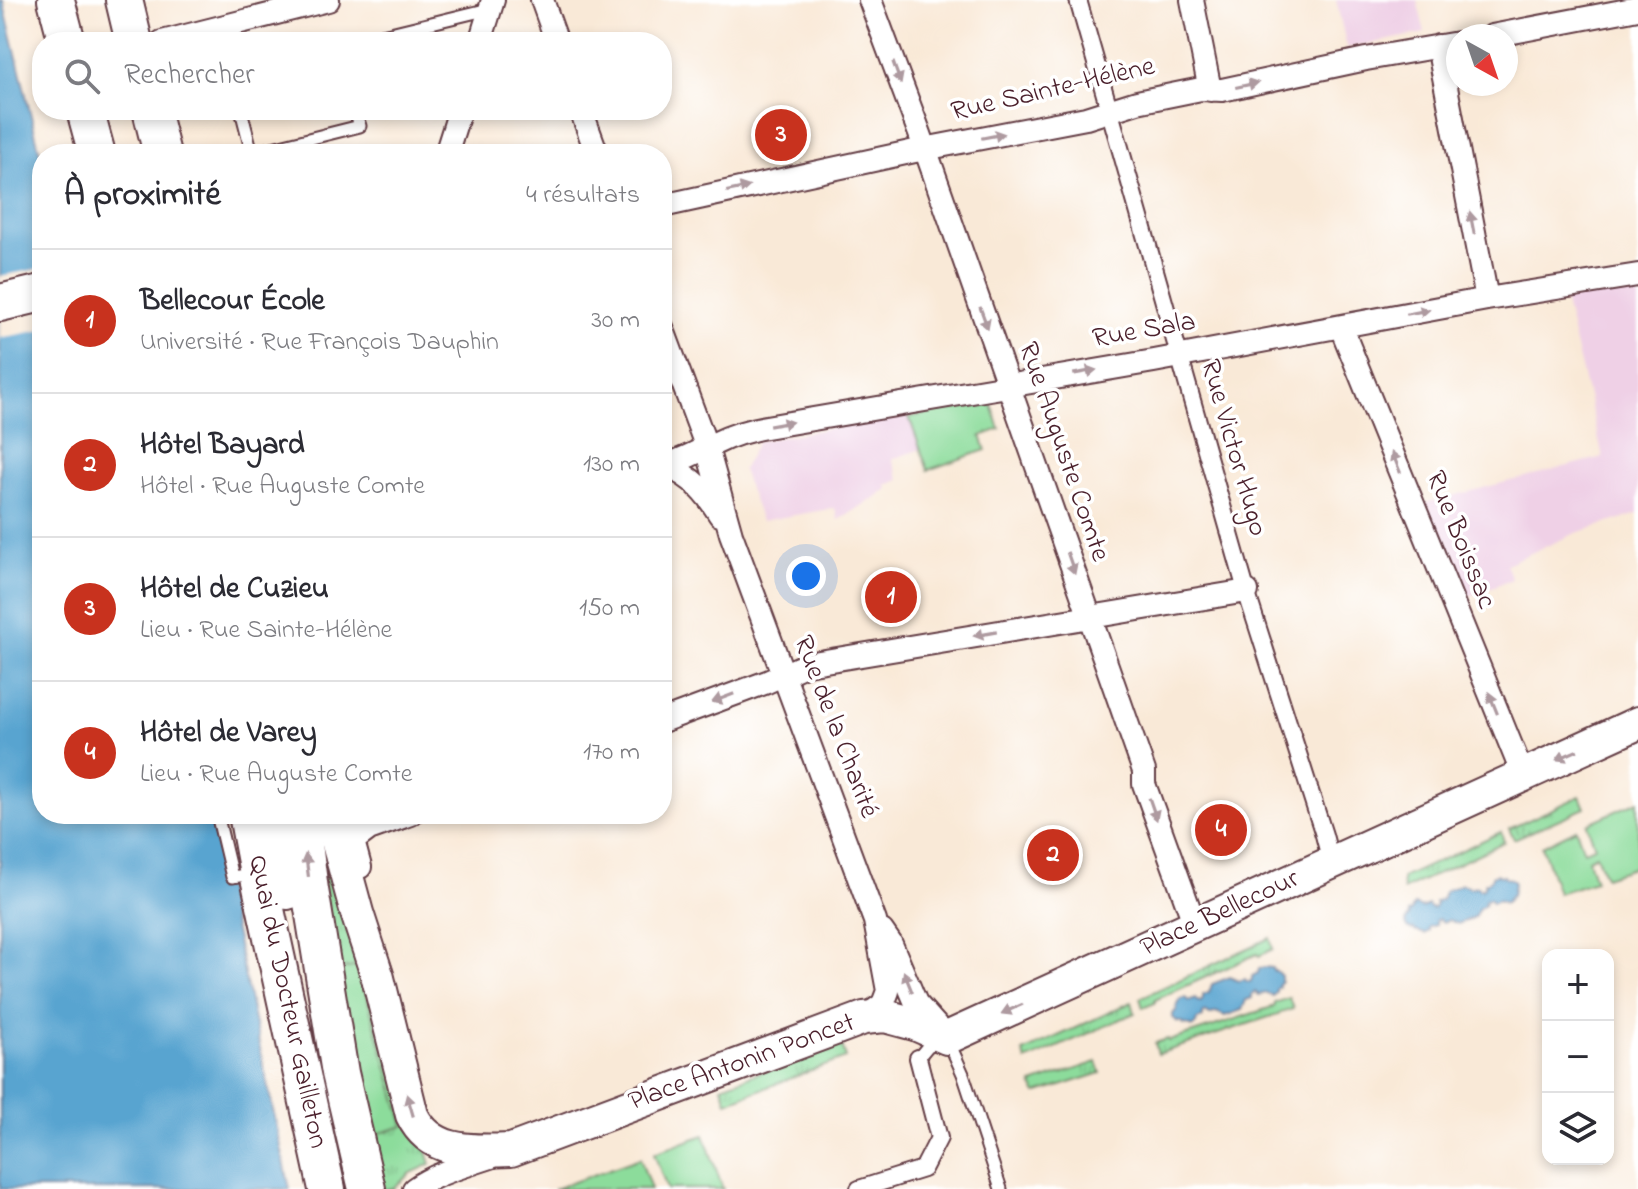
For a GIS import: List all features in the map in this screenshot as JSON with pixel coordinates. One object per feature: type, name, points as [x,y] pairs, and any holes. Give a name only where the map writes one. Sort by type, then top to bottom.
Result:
[{"type":"main road","points":[[56,0],[64,32]]},
{"type":"main road","points":[[124,0],[132,32]]},
{"type":"main road","points":[[88,120],[94,144]]},
{"type":"main road","points":[[154,120],[160,144]]},
{"type":"main road","points":[[0,303],[32,295]]},
{"type":"main road","points":[[0,312],[32,309]]},
{"type":"main road","name":"Place Bellecour","points":[[947,1038],[1638,723]]},
{"type":"main road","name":"Quai du Docteur Gailleton","points":[[249,824],[327,1189]]},
{"type":"main road","name":"Quai du Docteur Gailleton","points":[[275,824],[319,1080],[345,1189]]},
{"type":"main road","name":"Quai du Docteur Gailleton","points":[[301,824],[340,1073],[367,1189]]},
{"type":"main road","points":[[333,824],[378,978],[412,1115],[429,1137],[446,1146],[466,1151],[511,1150]]},
{"type":"main road","name":"Place Antonin Poncet","points":[[511,1150],[864,1018],[885,1016],[915,1024],[947,1038]]},
{"type":"street","points":[[202,32],[328,0]]},
{"type":"street","points":[[542,0],[553,32]]},
{"type":"street","name":"Rue Auguste Comte","points":[[870,0],[1090,616],[1144,771],[1144,784],[1195,925]]},
{"type":"street","name":"Rue Victor Hugo","points":[[1078,0],[1247,591],[1331,862]]},
{"type":"street","points":[[1192,0],[1210,90]]},
{"type":"street","points":[[483,32],[492,4]]},
{"type":"street","points":[[1518,31],[1636,6]]},
{"type":"street","name":"Rue Sainte-Hélène","points":[[672,204],[924,149],[1086,118],[1137,102],[1191,91],[1222,90],[1446,44]]},
{"type":"street","points":[[1456,96],[1487,299]]},
{"type":"street","points":[[449,144],[457,120]]},
{"type":"street","points":[[585,120],[593,144]]},
{"type":"street","name":"Rue Sala","points":[[672,463],[755,429],[1638,275]]},
{"type":"street","name":"Rue Boissac","points":[[1341,327],[1523,775]]},
{"type":"street","name":"Rue de la Charité","points":[[672,354],[707,448],[731,534],[875,921],[888,991],[883,1004],[864,1018]]},
{"type":"street","name":"Rue Sala","points":[[672,469],[699,485],[731,534]]},
{"type":"street","points":[[672,717],[807,664],[1247,591]]},
{"type":"street","points":[[346,824],[351,830],[383,824]]},
{"type":"street","points":[[357,913],[365,889],[353,841],[369,829]]},
{"type":"street","name":"Rue de la Charité","points":[[875,921],[891,944],[916,1003],[947,1038]]},
{"type":"street","points":[[859,1189],[923,1169],[939,1138],[918,1058]]},
{"type":"street","points":[[414,1189],[438,1176],[511,1150]]},
{"type":"lane","points":[[390,32],[492,4]]},
{"type":"lane","points":[[244,120],[250,144]]},
{"type":"lane","points":[[302,144],[360,126],[358,120]]},
{"type":"lane","points":[[219,824],[232,877],[258,873]]},
{"type":"lane","points":[[918,1058],[928,1046],[947,1038],[963,1074],[1001,1189]]},
{"type":"shaded area","points":[[1336,0],[1417,0],[1425,33],[1347,48]]},
{"type":"shaded area","points":[[1638,286],[1638,514],[1576,533],[1506,564],[1512,579],[1464,598],[1425,503],[1603,457],[1564,299]]},
{"type":"shaded area","points":[[906,415],[921,449],[892,459],[900,480],[887,485],[888,490],[838,520],[835,508],[761,521],[742,470],[758,441]]},
{"type":"green space","points":[[991,402],[1000,429],[981,436],[986,450],[928,470],[909,417]]},
{"type":"green space","points":[[1580,796],[1585,808],[1514,839],[1509,829]]},
{"type":"green space","points":[[1638,801],[1638,866],[1605,877],[1596,855],[1588,859],[1595,881],[1558,893],[1542,846],[1576,829],[1584,851],[1595,847],[1587,824]]},
{"type":"green space","points":[[313,824],[323,824],[431,1164],[411,1173],[393,1189],[380,1189]]},
{"type":"green space","points":[[1501,832],[1504,842],[1403,890],[1402,878]]},
{"type":"green space","points":[[1270,938],[1273,949],[1143,1008],[1140,998]]},
{"type":"green space","points":[[358,966],[404,1126],[366,1137],[335,971]]},
{"type":"green space","points":[[1289,998],[1293,1009],[1158,1054],[1155,1043],[1275,1006],[1275,1003]]},
{"type":"green space","points":[[1132,1002],[1135,1013],[1026,1061],[1023,1052]]},
{"type":"green space","points":[[841,1043],[846,1058],[727,1102],[722,1086]]},
{"type":"green space","points":[[1097,1062],[1101,1073],[1036,1094],[1032,1084]]},
{"type":"green space","points":[[704,1135],[723,1189],[667,1189],[654,1153]]},
{"type":"green space","points":[[640,1158],[651,1189],[554,1189]]},
{"type":"water","points":[[0,0],[3,0],[38,144],[32,144],[32,824],[212,824],[290,1189],[0,1189]]},
{"type":"water","points":[[1496,874],[1504,875],[1514,883],[1512,895],[1505,903],[1486,900],[1474,917],[1458,924],[1438,919],[1436,925],[1429,927],[1425,934],[1406,925],[1408,913],[1414,905],[1422,908],[1428,905],[1433,909],[1445,891],[1462,884],[1483,889],[1485,883]]},
{"type":"water","points":[[1264,967],[1272,968],[1281,976],[1273,996],[1255,992],[1252,998],[1246,1000],[1242,1010],[1225,1016],[1205,1012],[1193,1027],[1173,1018],[1180,999],[1189,1001],[1195,998],[1201,1002],[1212,984],[1230,977],[1250,982],[1252,976]]},
{"type":"pier","points":[[32,270],[32,332],[0,338],[0,276]]},
{"type":"place","name":"Hôtel de Cuzieu","points":[[781,135]]},
{"type":"place","name":"Bellecour École","points":[[891,597]]},
{"type":"place","name":"Hôtel de Varey","points":[[1221,830]]},
{"type":"place","name":"Hôtel Bayard","points":[[1053,855]]}]
